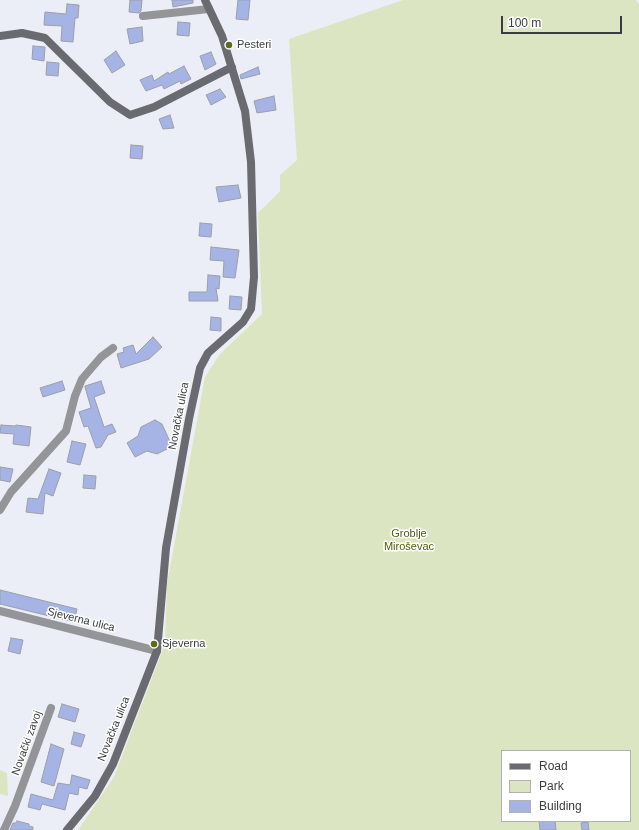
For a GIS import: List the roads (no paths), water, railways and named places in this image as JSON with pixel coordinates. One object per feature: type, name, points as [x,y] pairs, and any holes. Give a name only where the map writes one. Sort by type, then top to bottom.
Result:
[{"type":"street","name":"Novačka ulica","points":[[67,830],[95,796],[113,764],[157,651],[166,548],[189,419],[200,368],[208,354],[243,322],[251,309],[254,277],[252,162],[246,111],[222,36],[205,0]]},
{"type":"street","points":[[143,16],[209,9]]},
{"type":"street","points":[[0,36],[22,33],[45,38],[110,102],[130,115],[154,107],[232,67]]},
{"type":"street","points":[[0,510],[11,492],[66,431],[75,396],[82,379],[101,357],[113,348]]},
{"type":"street","name":"Sjeverna ulica","points":[[0,611],[157,651]]},
{"type":"street","name":"Novački zavoj","points":[[4,830],[29,770],[51,708]]},
{"type":"place","name":"Pesteri","points":[[229,45]]},
{"type":"place","name":"Sjeverna","points":[[154,644]]},
{"type":"park label","name":"Groblje Miroševac","points":[[409,540]]}]
